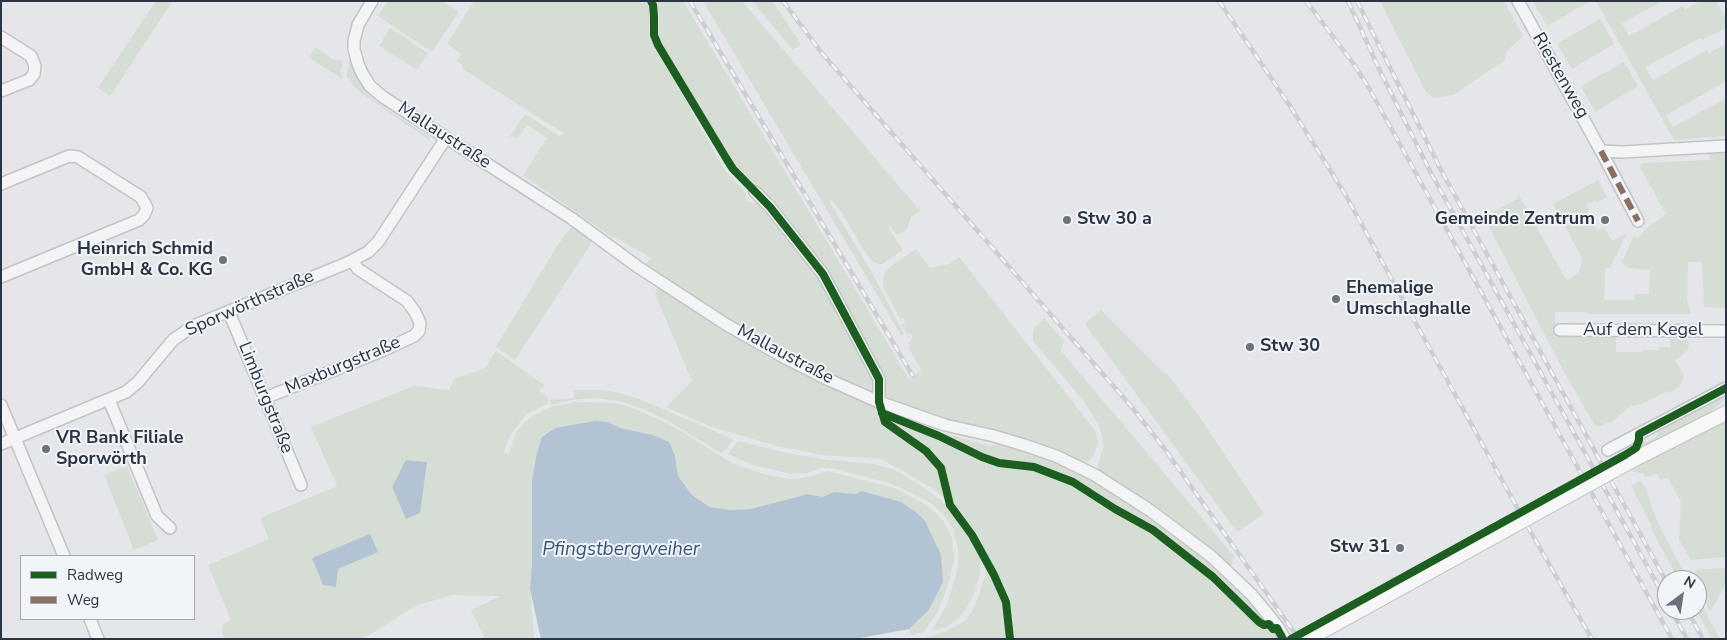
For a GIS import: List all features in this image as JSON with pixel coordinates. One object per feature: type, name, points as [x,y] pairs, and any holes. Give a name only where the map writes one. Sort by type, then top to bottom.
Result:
[{"type":"main road","points":[[1308,639],[1629,462],[1726,413]]},
{"type":"street","name":"Mallaustraße","points":[[372,1],[358,25],[354,41],[355,56],[370,86],[383,97],[564,213],[638,267],[727,324],[788,359],[879,402],[945,425],[1024,445],[1056,456],[1095,475],[1151,511],[1212,557],[1252,595],[1278,626],[1285,639]]},
{"type":"street","name":"Riestenweg","points":[[1518,1],[1638,220]]},
{"type":"street","points":[[1,37],[31,56],[35,66],[34,74],[28,80],[1,91]]},
{"type":"street","name":"Sporwörthstraße","points":[[1,444],[126,392],[138,382],[167,346],[193,326],[352,261],[368,252],[378,242],[446,138]]},
{"type":"street","points":[[1601,151],[1622,152],[1726,146]]},
{"type":"street","points":[[1,184],[69,156],[78,157],[140,197],[147,208],[139,220],[1,277]]},
{"type":"street","points":[[755,192],[770,207],[823,274],[879,379],[879,402]]},
{"type":"street","name":"Maxburgstraße","points":[[265,398],[384,350],[414,336],[418,331],[420,323],[408,301],[358,269],[352,261]]},
{"type":"street","name":"Limburgstraße","points":[[230,312],[300,485]]},
{"type":"street","name":"Auf dem Kegel","points":[[1560,330],[1726,332]]},
{"type":"street","points":[[1608,450],[1726,388]]},
{"type":"street","points":[[109,400],[157,516],[170,528]]},
{"type":"street","points":[[1,405],[64,555]]},
{"type":"street","points":[[90,620],[98,639]]},
{"type":"shaded area","points":[[156,1],[173,1],[110,96],[98,88]]},
{"type":"shaded area","points":[[388,1],[443,1],[459,12],[432,52],[378,16]]},
{"type":"shaded area","points":[[474,1],[647,1],[650,15],[649,29],[651,40],[726,172],[746,193],[745,199],[749,202],[756,203],[757,201],[808,259],[872,372],[875,390],[871,392],[827,375],[735,326],[645,265],[651,258],[615,237],[613,238],[523,175],[547,138],[527,125],[517,139],[512,136],[509,138],[524,115],[560,137],[563,133],[463,69],[462,64],[457,61],[462,54],[447,44]]},
{"type":"shaded area","points":[[654,1],[683,1],[909,379],[922,370],[908,348],[910,347],[908,343],[913,338],[910,333],[907,334],[902,325],[906,322],[903,318],[900,319],[883,286],[884,274],[887,269],[916,249],[930,268],[950,264],[959,257],[1094,429],[1098,440],[1092,458],[1086,462],[1081,462],[1009,436],[886,400],[837,293],[758,189],[724,150],[668,55],[661,42],[658,29],[659,14]]},
{"type":"shaded area","points":[[703,1],[742,1],[920,211],[911,217],[907,229],[897,235],[890,226],[888,227],[903,250],[882,264],[878,264],[867,255],[842,213],[831,199],[829,201],[871,271],[904,334],[901,335]]},
{"type":"shaded area","points":[[752,1],[772,1],[801,44],[793,50]]},
{"type":"shaded area","points":[[1380,1],[1504,1],[1523,36],[1506,52],[1505,60],[1453,95],[1434,98],[1426,92]]},
{"type":"shaded area","points":[[1533,1],[1590,1],[1547,26]]},
{"type":"shaded area","points":[[1596,1],[1662,1],[1622,23],[1629,36],[1683,6],[1685,10],[1700,1],[1716,1],[1726,18],[1726,28],[1702,40],[1700,38],[1645,67],[1653,80],[1707,50],[1709,53],[1726,44],[1726,83],[1666,115],[1673,127],[1726,98],[1726,136],[1674,140]]},
{"type":"shaded area","points":[[1600,19],[1614,44],[1572,69],[1557,44]]},
{"type":"shaded area","points":[[390,28],[428,53],[417,70],[379,46]]},
{"type":"shaded area","points":[[315,47],[333,59],[344,61],[340,71],[343,79],[309,58]]},
{"type":"shaded area","points":[[351,59],[365,92],[382,106],[430,137],[429,140],[361,93],[350,82],[347,77],[347,71],[349,67],[348,60]]},
{"type":"shaded area","points":[[1624,62],[1638,86],[1595,112],[1581,86]]},
{"type":"shaded area","points":[[1726,152],[1726,308],[1704,307],[1702,262],[1688,262],[1687,300],[1691,314],[1555,312],[1556,334],[1616,335],[1616,352],[1659,350],[1659,347],[1670,347],[1670,339],[1688,340],[1689,348],[1682,356],[1675,360],[1684,376],[1679,387],[1640,405],[1632,405],[1612,421],[1596,427],[1564,372],[1484,217],[1518,199],[1518,194],[1567,281],[1578,273],[1582,258],[1553,204],[1598,180],[1607,197],[1586,205],[1589,212],[1587,214],[1597,231],[1604,227],[1612,241],[1627,233],[1610,268],[1605,268],[1604,300],[1635,300],[1634,294],[1649,294],[1650,270],[1628,268],[1622,262],[1633,237],[1638,238],[1647,228],[1666,214],[1640,167],[1641,163],[1709,160],[1709,154]]},
{"type":"shaded area","points":[[573,225],[594,239],[515,360],[496,347],[557,246]]},
{"type":"shaded area","points":[[659,285],[871,402],[932,430],[990,446],[1003,444],[1081,473],[1108,488],[1154,518],[1193,548],[1230,581],[1257,609],[1278,639],[1014,639],[1007,602],[992,564],[975,535],[952,504],[933,489],[880,459],[822,455],[777,446],[712,427],[666,407],[692,381],[655,294]]},
{"type":"shaded area","points":[[1101,310],[1165,374],[1167,373],[1201,419],[1264,514],[1237,532],[1085,324]]},
{"type":"shaded area","points":[[1044,318],[1064,341],[1061,351],[1234,556],[1231,566],[1161,509],[1100,473],[1098,464],[1104,446],[1098,424],[1082,399],[1033,341],[1033,330]]},
{"type":"shaded area","points":[[496,351],[545,386],[539,390],[549,401],[527,414],[511,434],[504,451],[508,456],[517,431],[534,415],[551,407],[575,402],[615,403],[630,407],[669,424],[732,463],[764,474],[796,479],[828,471],[894,488],[927,505],[943,520],[952,538],[954,559],[948,585],[938,611],[924,632],[911,635],[909,629],[928,611],[878,496],[862,491],[855,494],[834,492],[822,497],[808,494],[752,509],[731,510],[711,507],[692,495],[678,476],[675,456],[653,435],[620,428],[608,422],[555,428],[532,565],[530,589],[534,639],[485,639],[471,610],[501,596],[452,595],[415,606],[363,639],[225,639],[222,633],[223,624],[231,620],[208,565],[269,539],[260,518],[337,486],[311,427],[414,386],[449,390],[454,379],[485,368]]},
{"type":"shaded area","points":[[573,390],[604,390],[639,399],[733,439],[721,453],[670,422],[646,410],[620,401],[594,398],[571,400],[550,405],[550,400],[574,398]]},
{"type":"shaded area","points":[[1726,392],[1725,400],[1707,414],[1638,450],[1641,441],[1647,442],[1656,437],[1660,428]]},
{"type":"shaded area","points":[[1726,419],[1726,557],[1691,560],[1679,540],[1681,502],[1668,478],[1660,480],[1658,474],[1645,477],[1644,474],[1631,471],[1638,467],[1637,464]]},
{"type":"shaded area","points":[[738,441],[792,454],[874,464],[895,470],[942,501],[955,514],[979,551],[981,560],[979,578],[973,596],[959,618],[946,627],[931,631],[947,605],[958,568],[959,555],[953,528],[943,514],[932,504],[889,483],[832,468],[821,468],[807,473],[791,474],[753,465],[728,454]]},
{"type":"shaded area","points":[[127,466],[158,540],[134,550],[104,475]]},
{"type":"shaded area","points":[[1640,481],[1646,488],[1660,527],[1683,570],[1674,570],[1650,527],[1652,526],[1631,486]]},
{"type":"shaded area","points":[[986,562],[1005,604],[1009,639],[921,639],[945,632],[966,620],[973,610],[979,595],[985,576]]},
{"type":"shaded area","points":[[1726,568],[1726,584],[1710,612],[1707,606],[1707,570],[1696,570]]},
{"type":"shaded area","points":[[1707,615],[1720,639],[1712,639],[1702,620],[1707,620]]},
{"type":"water","name":"Pfingstbergweiher","points":[[595,421],[608,422],[620,428],[653,435],[669,442],[675,456],[678,476],[692,495],[710,507],[731,510],[751,509],[808,494],[822,497],[834,492],[855,494],[862,491],[901,502],[925,521],[941,555],[943,582],[928,611],[909,629],[855,639],[541,639],[530,589],[532,565],[532,480],[537,453],[542,437],[555,428]]},
{"type":"water","points":[[406,460],[427,462],[420,513],[406,519],[392,487]]},
{"type":"water","points":[[370,534],[378,552],[338,569],[336,587],[323,585],[312,558]]},
{"type":"railway","points":[[690,1],[913,376]]},
{"type":"railway","points":[[783,1],[821,52],[1130,405],[1164,448],[1299,639]]},
{"type":"railway","points":[[1219,1],[1290,106],[1345,194],[1525,522],[1592,639]]},
{"type":"railway","points":[[1306,1],[1353,63],[1369,88],[1672,639]]},
{"type":"railway","points":[[1348,1],[1381,73],[1432,175],[1657,584]]},
{"type":"railway","points":[[1357,1],[1441,170],[1660,570]]},
{"type":"railway","points":[[1677,620],[1687,639]]},
{"type":"railway","points":[[1693,620],[1703,639]]},
{"type":"marked path","points":[[1601,151],[1638,221]]},
{"type":"cycle path","points":[[651,1],[654,16],[654,35],[658,45],[726,158],[733,169],[770,207],[823,274],[879,379],[879,402],[885,422],[926,451],[941,468],[950,505],[972,535],[994,575],[1006,602],[1010,639]]},
{"type":"cycle path","points":[[1291,639],[1625,455],[1636,448],[1639,434],[1726,388]]},
{"type":"cycle path","points":[[882,413],[939,436],[982,457],[999,463],[1034,467],[1073,482],[1115,509],[1153,530],[1213,577],[1259,622],[1264,625],[1269,624],[1273,629],[1277,628],[1283,639]]},
{"type":"place","name":"Stw 30 a","points":[[1067,220]]},
{"type":"place","name":"Gemeinde Zentrum","points":[[1605,220]]},
{"type":"place","name":"Heinrich Schmid GmbH & Co. KG","points":[[223,260]]},
{"type":"place","name":"Ehemalige Umschlaghalle","points":[[1336,299]]},
{"type":"place","name":"Stw 30","points":[[1250,347]]},
{"type":"place","name":"VR Bank Filiale Sporwörth","points":[[46,449]]},
{"type":"place","name":"Stw 31","points":[[1400,548]]}]
